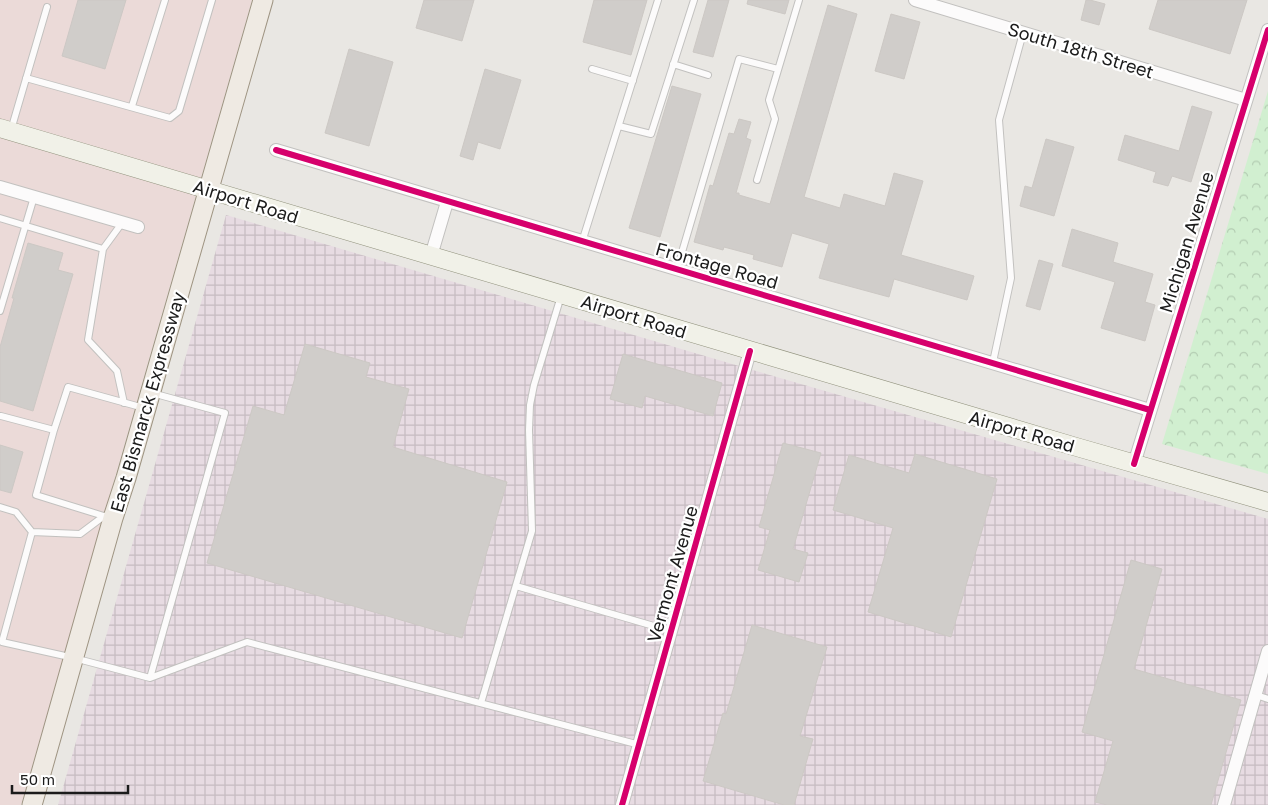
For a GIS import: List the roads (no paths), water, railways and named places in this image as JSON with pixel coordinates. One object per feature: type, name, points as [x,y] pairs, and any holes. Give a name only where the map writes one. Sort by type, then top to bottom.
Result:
[{"type":"main road","name":"East Bismarck Expressway","points":[[32,805],[74,658],[108,517],[126,478],[263,0]]},
{"type":"main road","name":"Airport Road","points":[[5,130],[750,351],[1268,502]]},
{"type":"street","name":"South 18th Street","points":[[915,0],[1246,100]]},
{"type":"street","name":"Michigan Avenue","points":[[1134,464],[1268,30]]},
{"type":"street","name":"Frontage Road","points":[[276,150],[1150,410]]},
{"type":"street","points":[[0,187],[138,227]]},
{"type":"street","points":[[431,256],[447,202]]},
{"type":"street","name":"Vermont Avenue","points":[[622,805],[750,351]]},
{"type":"street","points":[[1224,805],[1262,697],[1268,651]]},
{"type":"lane","points":[[132,106],[165,0]]},
{"type":"lane","points":[[26,78],[170,118],[179,111],[212,0]]},
{"type":"lane","points":[[582,242],[658,0]]},
{"type":"lane","points":[[619,126],[651,134],[694,0]]},
{"type":"lane","points":[[757,180],[775,118],[769,100],[799,0]]},
{"type":"lane","points":[[5,130],[26,78],[47,7]]},
{"type":"lane","points":[[993,362],[1011,278],[999,120],[1023,33]]},
{"type":"lane","points":[[677,269],[740,58],[778,69]]},
{"type":"lane","points":[[673,64],[708,74]]},
{"type":"lane","points":[[592,69],[633,81]]},
{"type":"lane","points":[[0,311],[34,197]]},
{"type":"lane","points":[[0,218],[103,249]]},
{"type":"lane","points":[[122,223],[103,249],[88,340],[117,371],[124,402]]},
{"type":"lane","points":[[481,703],[532,531],[530,405],[534,385],[562,294]]},
{"type":"lane","points":[[108,517],[36,494],[68,387],[124,402],[148,400],[225,414],[150,678]]},
{"type":"lane","points":[[1,416],[54,430]]},
{"type":"lane","points":[[0,507],[16,512],[32,532],[80,534],[108,517]]},
{"type":"lane","points":[[32,532],[1,644],[74,658],[150,678],[247,642],[640,745]]},
{"type":"lane","points":[[516,586],[671,632]]}]
